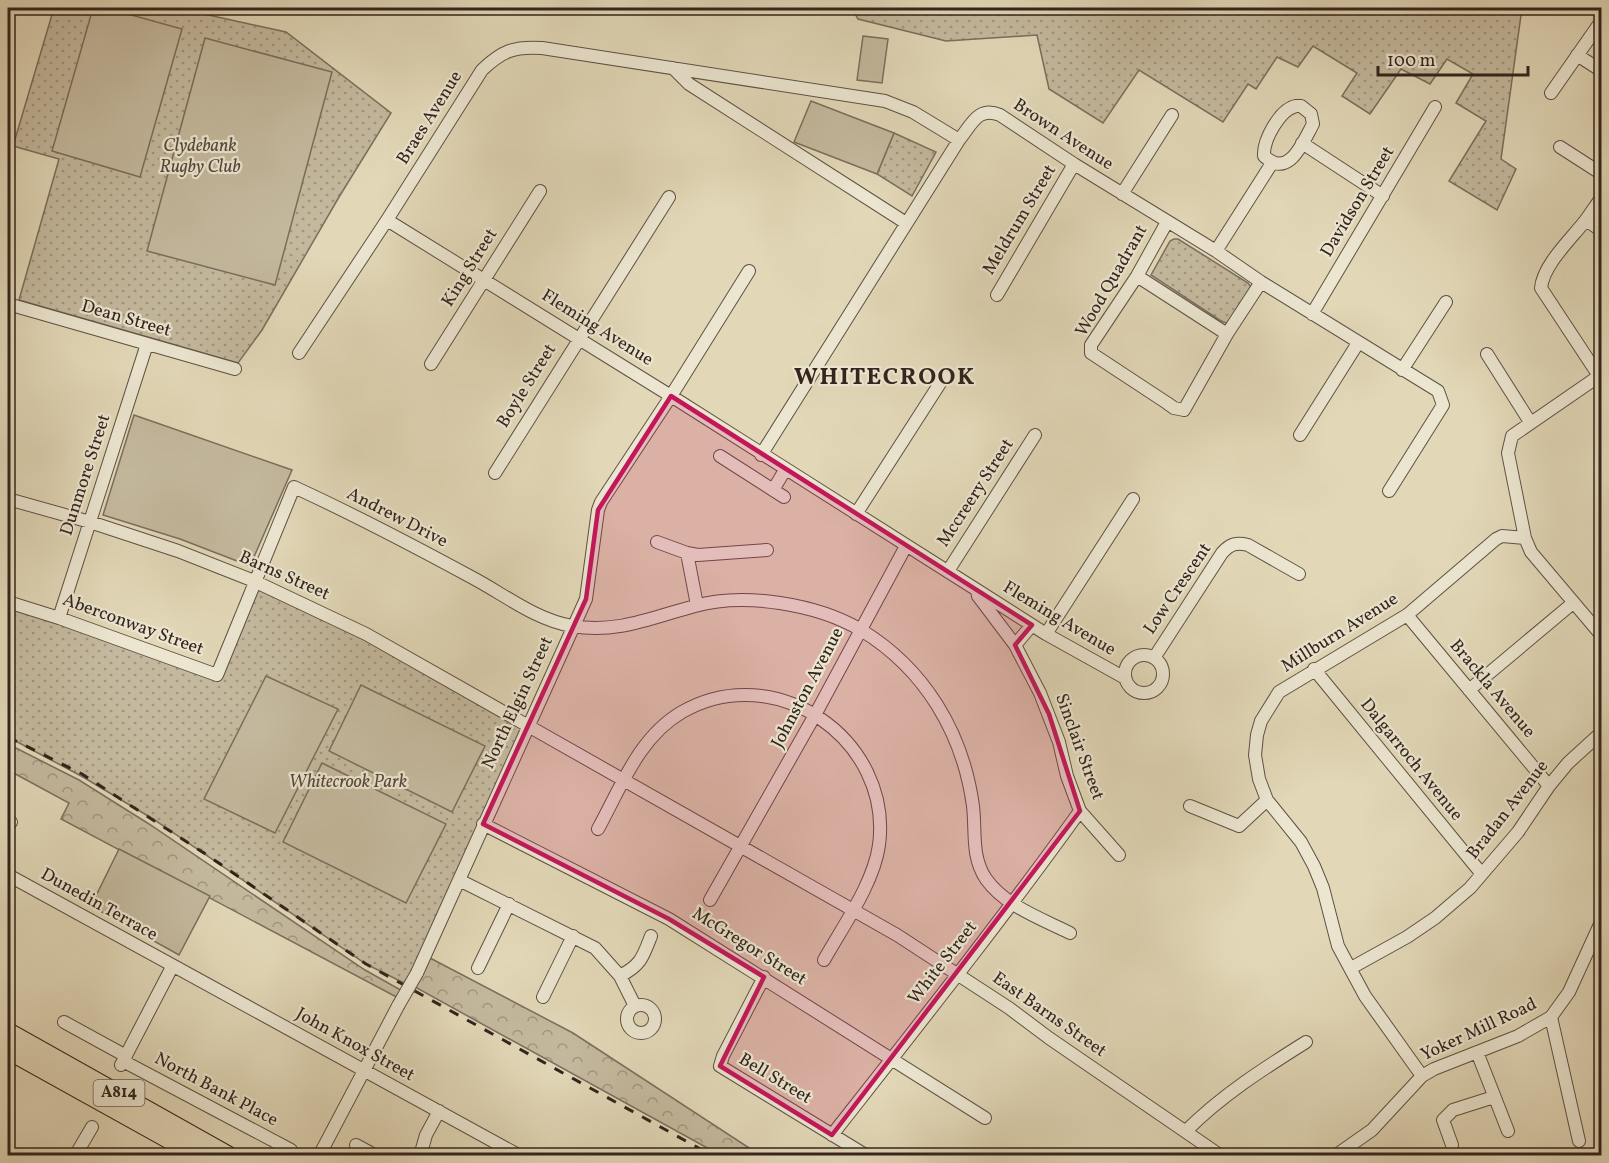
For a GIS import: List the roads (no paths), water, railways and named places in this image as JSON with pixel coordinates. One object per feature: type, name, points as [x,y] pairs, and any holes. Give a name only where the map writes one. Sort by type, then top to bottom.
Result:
[{"type":"main road","name":"A814","points":[[8,1032],[229,1155]]},
{"type":"main road","name":"A814","points":[[8,1050],[199,1155]]},
{"type":"street","points":[[1551,93],[1602,20]]},
{"type":"street","name":"Braes Avenue","points":[[299,353],[482,70],[497,55],[514,49],[536,48],[885,101],[913,112],[959,140]]},
{"type":"street","points":[[1577,55],[1602,71]]},
{"type":"street","points":[[673,68],[689,84],[906,223]]},
{"type":"street","points":[[1301,106],[1311,114],[1313,124],[1291,160],[1284,164],[1272,163],[1264,156],[1265,141],[1285,111],[1290,107],[1301,106]]},
{"type":"street","name":"Davidson Street","points":[[1312,314],[1435,107]]},
{"type":"street","name":"Brown Avenue","points":[[761,455],[959,140],[980,114],[991,111],[1216,251],[1358,344],[1438,391],[1443,405],[1389,491]]},
{"type":"street","points":[[1122,194],[1172,115]]},
{"type":"street","points":[[1302,143],[1383,196]]},
{"type":"street","points":[[1560,147],[1602,174]]},
{"type":"street","points":[[1216,251],[1272,163]]},
{"type":"street","name":"Meldrum Street","points":[[997,295],[1074,164]]},
{"type":"street","name":"King Street","points":[[431,364],[540,190]]},
{"type":"street","name":"Boyle Street","points":[[495,472],[669,197]]},
{"type":"street","points":[[1602,197],[1560,251],[1541,281],[1541,288],[1600,374],[1512,436],[1508,453],[1525,538],[1531,552],[1602,636]]},
{"type":"street","name":"Fleming Avenue","points":[[387,220],[671,396],[906,546]]},
{"type":"street","points":[[1586,220],[1602,231]]},
{"type":"street","name":"Wood Quadrant","points":[[1167,222],[1137,276],[1091,345],[1091,353],[1141,387],[1174,408],[1184,410],[1227,334],[1261,282]]},
{"type":"street","name":"North Elgin Street","points":[[319,1155],[417,973],[586,599],[598,510],[749,271]]},
{"type":"street","points":[[1137,276],[1227,334]]},
{"type":"street","points":[[1402,370],[1446,302]]},
{"type":"street","name":"Dean Street","points":[[8,304],[236,369]]},
{"type":"street","name":"Dunmore Street","points":[[59,618],[147,344]]},
{"type":"street","points":[[1300,435],[1358,344]]},
{"type":"street","points":[[1487,354],[1530,422]]},
{"type":"street","points":[[856,514],[944,376]]},
{"type":"street","name":"Mccreery Street","points":[[948,571],[1035,435]]},
{"type":"street","points":[[720,456],[779,493],[785,470]]},
{"type":"street","name":"Andrew Drive","points":[[254,581],[294,487],[350,513],[528,610],[573,627]]},
{"type":"street","name":"Barns Street","points":[[8,499],[90,522],[178,551],[254,581],[366,634],[528,725]]},
{"type":"street","points":[[1046,634],[1133,499]]},
{"type":"street","name":"Millburn Avenue","points":[[1422,1076],[1365,996],[1338,946],[1323,888],[1314,866],[1301,842],[1268,800],[1259,779],[1254,755],[1261,721],[1279,692],[1407,615],[1496,538],[1502,536],[1525,538]]},
{"type":"street","points":[[657,542],[687,554],[698,555],[767,550]]},
{"type":"street","name":"Low Crescent","points":[[1154,658],[1222,553],[1230,545],[1248,545],[1299,574]]},
{"type":"street","name":"Sinclair Street","points":[[906,546],[976,590],[978,597],[1015,645],[1049,714],[1080,811],[1119,855]]},
{"type":"street","name":"Johnston Avenue","points":[[741,846],[906,546]]},
{"type":"street","points":[[687,554],[697,605]]},
{"type":"street","name":"Aberconway Street","points":[[8,602],[217,675],[254,581]]},
{"type":"street","name":"Fleming Avenue","points":[[976,590],[1046,634],[1125,678]]},
{"type":"street","points":[[573,627],[606,628],[635,625],[697,605],[720,601],[768,602],[811,611],[860,630],[903,664],[920,681],[939,707],[957,742],[966,771],[973,808],[975,853],[986,879],[1013,904],[1070,933]]},
{"type":"street","points":[[1469,690],[1573,603]]},
{"type":"street","name":"Brackla Avenue","points":[[1407,615],[1549,786]]},
{"type":"street","points":[[1015,645],[1032,625]]},
{"type":"street","name":"Low Crescent","points":[[1146,655],[1154,658],[1162,667],[1163,677],[1157,689],[1145,694],[1134,691],[1125,678],[1125,669],[1129,661],[1137,656],[1146,655]]},
{"type":"street","name":"Dalgarroch Avenue","points":[[1314,669],[1480,873]]},
{"type":"street","points":[[598,829],[646,743],[682,712],[703,702],[743,695],[789,701],[815,715],[846,740],[861,761],[876,796],[879,813],[879,844],[875,862],[824,960]]},
{"type":"street","name":"East Barns Street","points":[[528,725],[897,935],[1009,1008],[1221,1155]]},
{"type":"street","name":"Bradan Avenue","points":[[1350,968],[1407,937],[1435,918],[1470,888],[1480,873],[1518,832],[1549,786],[1568,763],[1602,732]]},
{"type":"street","points":[[1190,806],[1239,826],[1268,800]]},
{"type":"street","name":"White Street","points":[[832,1135],[1013,904],[1080,811]]},
{"type":"street","name":"McGregor Street","points":[[483,824],[669,919],[985,1118]]},
{"type":"street","points":[[710,900],[741,846]]},
{"type":"street","name":"Dunedin Terrace","points":[[8,875],[172,967]]},
{"type":"street","points":[[459,880],[596,948],[620,976],[635,1006]]},
{"type":"street","points":[[478,968],[509,904]]},
{"type":"street","name":"Yoker Mill Road","points":[[1335,1155],[1372,1130],[1422,1076],[1446,1063],[1518,1036],[1551,1017],[1569,992],[1602,920]]},
{"type":"street","points":[[543,997],[573,936]]},
{"type":"street","points":[[620,976],[634,969],[642,961],[651,936]]},
{"type":"street","points":[[123,1061],[172,967]]},
{"type":"street","name":"John Knox Street","points":[[172,967],[439,1111],[503,1152],[520,1155]]},
{"type":"street","name":"Bell Street","points":[[764,977],[720,1066],[867,1155]]},
{"type":"street","points":[[1551,1017],[1579,1141]]},
{"type":"street","name":"North Bank Place","points":[[64,1022],[123,1061],[291,1150]]},
{"type":"street","points":[[1186,1131],[1210,1107],[1306,1042]]},
{"type":"street","points":[[1477,1052],[1508,1131]]},
{"type":"street","points":[[1452,1145],[1443,1120],[1453,1110],[1494,1097]]},
{"type":"street","points":[[420,1155],[426,1135],[439,1111]]},
{"type":"street","points":[[75,1155],[92,1126]]},
{"type":"street","points":[[356,1145],[376,1155]]},
{"type":"water","points":[[822,8],[1085,8],[920,13]]},
{"type":"railway","points":[[8,737],[82,774],[207,855],[366,964],[713,1156]]},
{"type":"district","name":"WHITECROOK","points":[[885,378]]},
{"type":"park label","name":"Clydebank Rugby Club","points":[[200,156]]},
{"type":"park label","name":"Whitecrook Park","points":[[348,782]]}]
